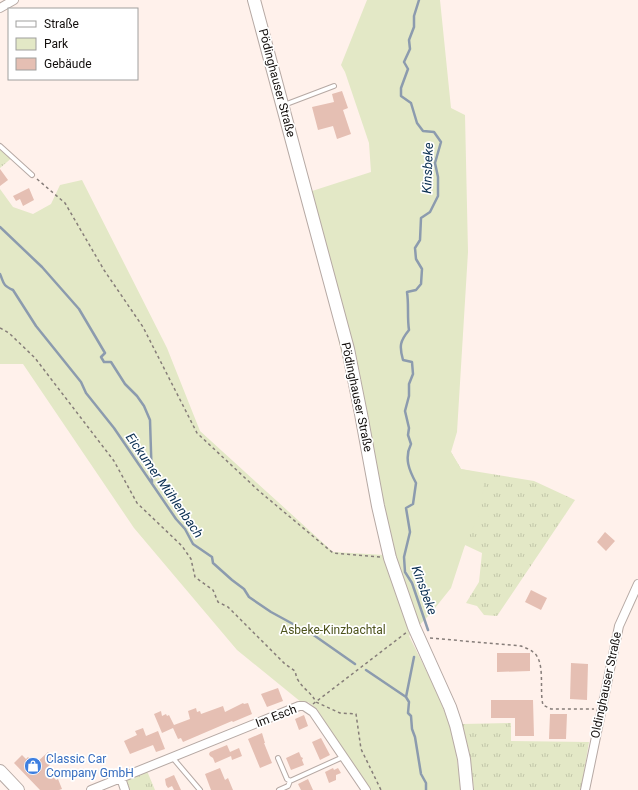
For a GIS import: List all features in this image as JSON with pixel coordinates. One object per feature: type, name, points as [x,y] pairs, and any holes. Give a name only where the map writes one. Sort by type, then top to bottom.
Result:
[{"type":"street","points":[[0,8],[14,0]]},
{"type":"street","name":"Pödinghauser Straße","points":[[254,0],[348,349],[362,414],[378,506],[390,558],[416,632],[450,707],[456,724],[464,759],[467,790]]},
{"type":"street","name":"Oldinghauser Straße","points":[[584,790],[600,709],[619,626],[638,584]]},
{"type":"street","name":"Im Esch","points":[[91,790],[299,706],[309,708],[313,712],[366,790]]},
{"type":"street","points":[[0,771],[18,790]]},
{"type":"street","points":[[120,778],[125,790]]},
{"type":"lane","points":[[283,106],[334,86]]},
{"type":"lane","points":[[0,146],[32,175]]},
{"type":"lane","points":[[172,757],[200,790]]},
{"type":"lane","points":[[278,790],[288,786],[290,780],[343,757]]},
{"type":"lane","points":[[278,758],[287,779],[290,780]]},
{"type":"path","points":[[32,175],[65,203],[104,270],[144,327],[197,433],[259,491],[333,553],[390,558]]},
{"type":"path","points":[[0,328],[9,333],[36,358],[114,461],[137,503],[182,546],[191,559],[195,577],[213,590],[218,602],[228,608],[285,664],[295,671],[296,678],[305,689],[312,694],[316,702],[340,713],[356,714],[362,749],[381,790]]},
{"type":"path","points":[[309,708],[416,632],[521,646],[534,652],[542,667],[542,698],[544,705],[551,709],[600,709]]},
{"type":"green space","name":"Asbeke-Kinzbachtal","points":[[367,0],[440,0],[451,108],[465,115],[468,252],[457,432],[451,452],[461,469],[485,474],[481,510],[465,545],[451,588],[431,613],[409,636],[446,714],[454,741],[461,790],[368,790],[317,709],[308,702],[301,702],[237,650],[134,528],[23,364],[0,364],[0,189],[13,207],[33,214],[51,204],[60,185],[82,180],[167,348],[200,431],[333,552],[385,555],[357,419],[310,219],[309,192],[371,172],[369,143],[345,72],[341,65]]},
{"type":"green space","points":[[0,143],[14,156],[0,168]]},
{"type":"green space","points":[[451,452],[461,469],[534,481],[575,500],[497,616],[484,615],[477,606],[466,603],[479,582],[482,553],[465,545],[431,613],[422,608]]},
{"type":"green space","points":[[511,723],[511,741],[589,742],[581,790],[474,790],[469,751],[462,724]]},
{"type":"green space","points":[[147,771],[155,790],[128,790],[124,780]]},
{"type":"building","points":[[342,91],[348,108],[343,110],[351,134],[337,139],[333,126],[318,130],[312,107],[334,102],[332,94]]},
{"type":"building","points":[[0,169],[8,180],[0,186]]},
{"type":"building","points":[[29,188],[34,200],[23,206],[20,199],[16,201],[13,196]]},
{"type":"building","points":[[605,532],[615,541],[606,551],[597,542]]},
{"type":"building","points":[[531,590],[547,598],[541,610],[525,602]]},
{"type":"building","points":[[497,653],[530,653],[530,671],[497,672]]},
{"type":"building","points":[[571,663],[588,664],[587,700],[570,699]]},
{"type":"building","points":[[278,688],[283,701],[267,707],[261,694]]},
{"type":"building","points":[[491,700],[533,700],[534,736],[515,736],[515,718],[491,718]]},
{"type":"building","points":[[243,703],[248,703],[252,714],[183,742],[181,738],[178,739],[173,728],[162,733],[154,714],[161,711],[162,716],[166,714],[167,716],[169,715],[174,725],[190,719],[188,711],[196,708],[197,712],[200,711],[201,714],[223,706],[225,712]]},
{"type":"building","points":[[550,714],[567,714],[566,739],[549,739]]},
{"type":"building","points":[[304,715],[308,726],[299,730],[295,719]]},
{"type":"building","points":[[143,728],[146,736],[158,731],[165,749],[156,752],[153,745],[130,754],[124,741],[137,735],[135,731]]},
{"type":"building","points":[[262,733],[264,743],[272,763],[260,768],[248,739]]},
{"type":"building","points":[[321,738],[330,755],[320,760],[312,742]]},
{"type":"building","points":[[227,745],[230,752],[239,748],[242,756],[232,760],[231,756],[215,763],[209,754],[210,752]]},
{"type":"building","name":"Classic Car Company GmbH","points":[[48,752],[55,759],[47,770],[56,780],[58,779],[62,789],[59,790],[40,790],[14,763],[22,755],[26,759],[28,757],[35,764]]},
{"type":"building","points":[[299,752],[303,758],[302,760],[304,765],[291,770],[286,758]]},
{"type":"building","points":[[220,768],[225,780],[228,778],[233,790],[211,790],[205,774]]},
{"type":"building","points":[[333,768],[334,770],[338,768],[341,773],[336,775],[336,780],[329,783],[325,772]]},
{"type":"building","points":[[174,775],[181,790],[174,790],[172,786],[168,788],[166,785],[165,779]]},
{"type":"building","points":[[308,779],[313,790],[301,790],[298,784]]},
{"type":"waterway","name":"Kinsbeke","points":[[419,0],[414,16],[414,27],[409,40],[410,49],[404,62],[408,69],[401,88],[401,96],[411,103],[417,123],[423,131],[434,132],[441,142],[435,163],[438,177],[438,196],[430,212],[421,218],[420,240],[415,248],[416,259],[422,269],[421,284],[416,290],[407,292],[409,330],[402,341],[401,351],[403,360],[412,362],[413,374],[409,384],[409,396],[405,411],[409,428],[408,435],[411,444],[408,454],[408,464],[416,483],[413,504],[406,508],[410,532],[404,557],[405,572],[412,583],[428,630]]},
{"type":"waterway","points":[[0,227],[42,267],[79,309],[105,353],[101,357],[104,362],[111,362],[125,384],[137,396],[144,406],[150,420],[152,483]]},
{"type":"waterway","name":"Eickumer Mühlenbach","points":[[0,274],[4,284],[13,290],[36,326],[81,382],[86,393],[114,428],[176,519],[185,529],[193,544],[212,557],[213,563],[244,589],[249,597],[271,612],[315,636],[355,664]]},
{"type":"waterway","name":"Kinsbeke","points":[[414,657],[406,697],[409,702],[408,713],[411,716],[412,729],[415,737],[421,774],[426,783],[426,790]]},
{"type":"waterway","name":"Eickumer Mühlenbach","points":[[366,670],[406,697]]},
{"type":"place","name":"Classic Car Company GmbH","points":[[33,766]]}]
